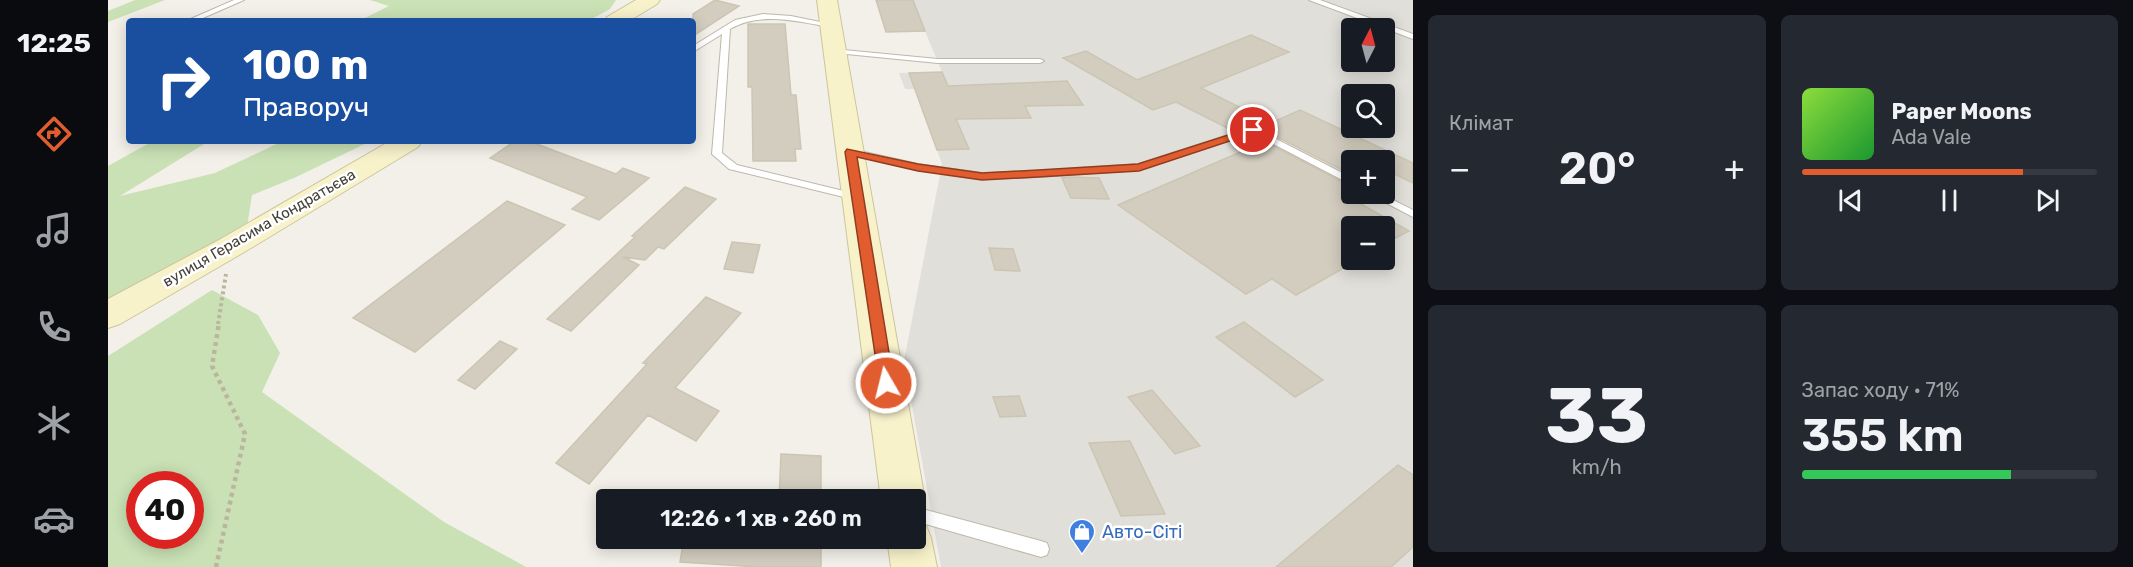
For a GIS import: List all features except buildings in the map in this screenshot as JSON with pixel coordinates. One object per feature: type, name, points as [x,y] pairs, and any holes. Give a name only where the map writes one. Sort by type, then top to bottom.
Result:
[{"type":"street","points":[[619,18],[650,0]]},
{"type":"street","points":[[831,25],[901,489]]},
{"type":"street","name":"вулиця Герасима Кондратьєва","points":[[108,315],[230,247],[404,144]]},
{"type":"street","points":[[911,549],[914,567]]},
{"type":"lane","points":[[197,18],[240,0]]},
{"type":"lane","points":[[1313,0],[1413,37]]},
{"type":"lane","points":[[696,48],[737,20],[769,16],[831,25],[938,62],[1040,61]]},
{"type":"lane","points":[[726,28],[717,154],[733,167],[858,197]]},
{"type":"lane","points":[[851,152],[918,167],[982,176],[1038,174],[1139,167],[1253,130],[1341,176]]},
{"type":"lane","points":[[1394,204],[1413,214]]},
{"type":"lane","points":[[926,517],[1041,549]]},
{"type":"path","points":[[216,567],[245,434],[212,366],[230,247]]},
{"type":"shaded area","points":[[876,0],[1413,0],[1413,567],[941,567],[904,361],[942,164],[915,89],[905,89],[899,73],[942,72],[925,31],[886,32]]},
{"type":"green space","points":[[135,0],[165,0],[108,22],[108,11]]},
{"type":"green space","points":[[370,0],[616,0],[610,9],[594,18],[365,18],[389,6]]},
{"type":"green space","points":[[148,144],[204,144],[120,196],[215,173],[277,144],[365,144],[294,178],[252,195],[247,227],[108,308],[108,166]]},
{"type":"green space","points":[[212,290],[258,315],[280,353],[262,392],[444,522],[526,567],[108,567],[108,356]]},
{"type":"place","name":"Авто-Сіті","points":[[1082,555]]},
{"type":"route","points":[[886,383],[851,152],[918,167],[982,176],[1038,174],[1139,167],[1253,130]]}]
